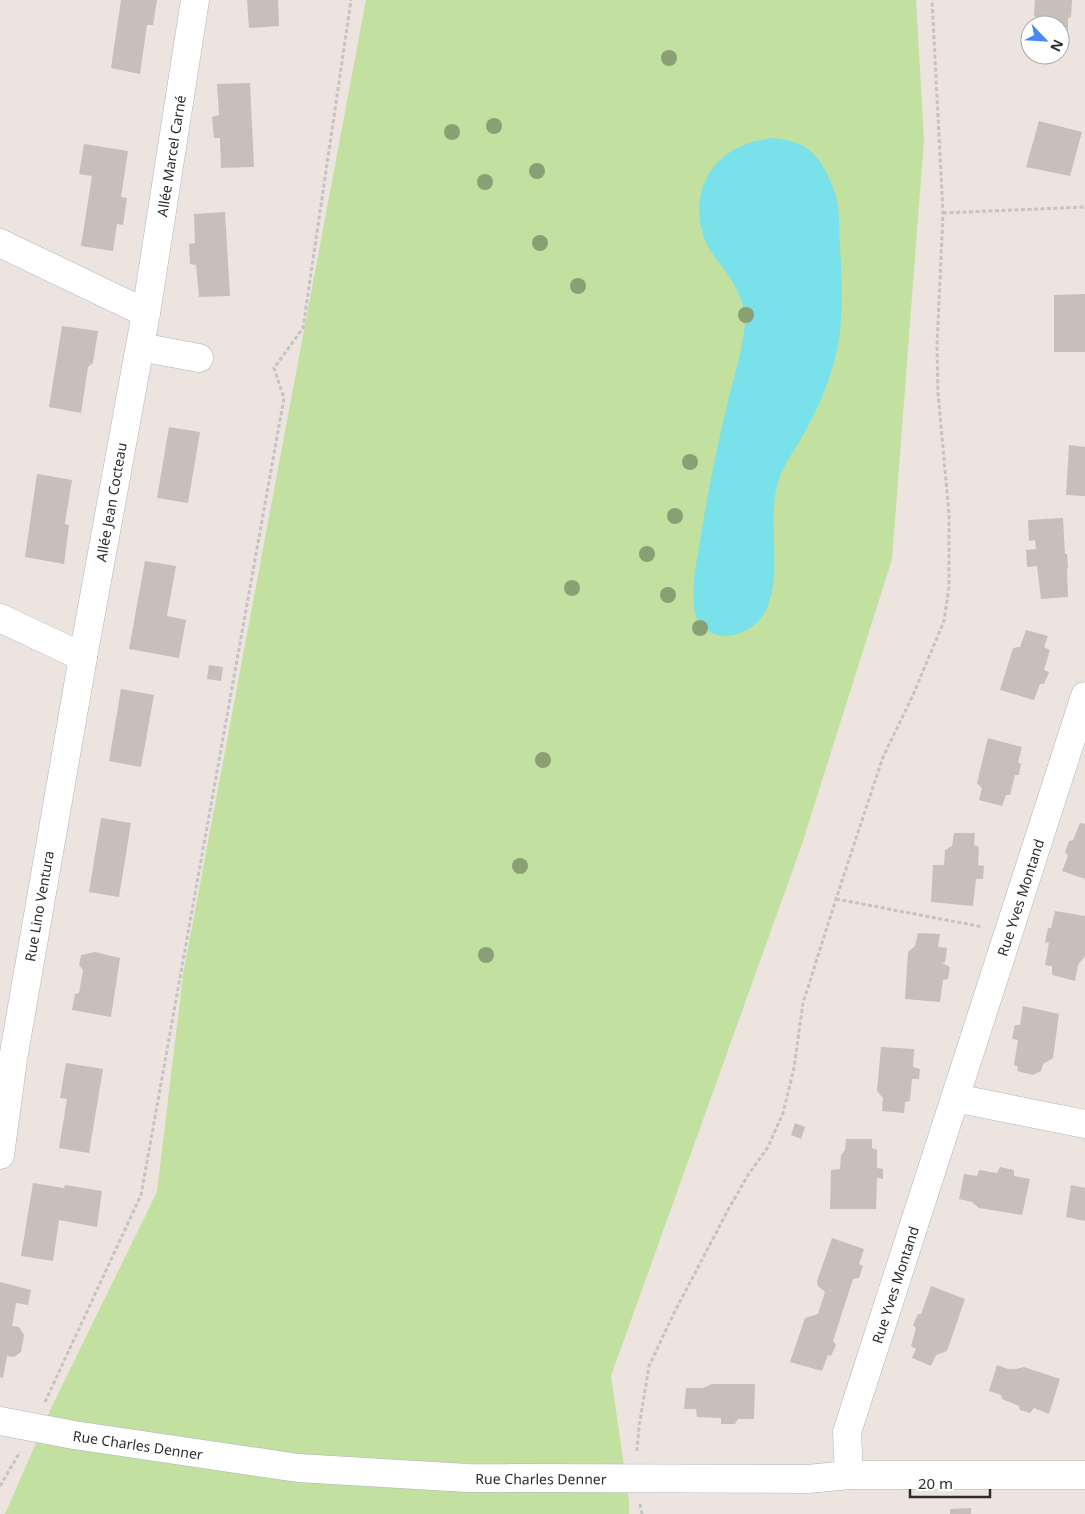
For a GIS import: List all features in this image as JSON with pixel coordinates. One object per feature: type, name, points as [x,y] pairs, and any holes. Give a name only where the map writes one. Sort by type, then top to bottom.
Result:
[{"type":"street","name":"Allée Marcel Carné","points":[[146,313],[195,0]]},
{"type":"street","points":[[0,243],[146,313]]},
{"type":"street","name":"Allée Jean Cocteau","points":[[83,657],[146,313]]},
{"type":"street","points":[[140,347],[199,358]]},
{"type":"street","points":[[0,618],[83,657]]},
{"type":"street","name":"Rue Lino Ventura","points":[[0,1155],[6,1058],[83,657]]},
{"type":"street","name":"Rue Yves Montand","points":[[850,1475],[847,1432],[1008,932],[1076,756],[1085,696]]},
{"type":"street","points":[[955,1098],[1085,1124]]},
{"type":"street","name":"Rue Charles Denner","points":[[0,1421],[32,1428],[298,1468],[467,1478],[808,1479],[850,1475],[1085,1476]]},
{"type":"path","points":[[0,1486],[32,1428],[141,1195],[284,398],[274,368],[303,328],[351,0]]},
{"type":"path","points":[[636,1478],[639,1427],[650,1366],[674,1313],[728,1210],[748,1175],[768,1147],[782,1113],[794,1068],[802,1003],[836,899],[883,757],[913,695],[944,621],[949,587],[949,514],[938,393],[937,347],[943,213],[932,0]]},
{"type":"path","points":[[943,213],[1085,207]]},
{"type":"path","points":[[836,899],[1008,932]]},
{"type":"green space","points":[[366,0],[916,0],[924,140],[892,559],[801,847],[611,1376],[629,1501],[629,1514],[5,1514],[53,1404],[157,1192],[183,975]]},
{"type":"water","points":[[772,138],[791,141],[808,149],[821,164],[833,188],[839,216],[842,294],[841,326],[835,357],[822,396],[785,466],[777,486],[774,501],[775,566],[771,597],[762,617],[753,626],[735,635],[722,636],[706,630],[696,616],[694,607],[694,579],[709,489],[740,352],[745,316],[738,291],[710,250],[703,235],[699,204],[702,189],[708,175],[717,163],[729,153],[744,145]]},
{"type":"building","points":[[121,0],[157,0],[153,25],[147,25],[140,74],[111,68]]},
{"type":"building","points":[[247,0],[278,0],[279,26],[249,28]]},
{"type":"building","points":[[1035,0],[1072,0],[1071,17],[1070,15],[1034,15]]},
{"type":"building","points":[[250,83],[254,167],[221,168],[220,138],[214,138],[212,117],[219,115],[217,84]]},
{"type":"building","points":[[1039,121],[1082,132],[1070,176],[1026,167]]},
{"type":"building","points":[[84,144],[128,151],[121,197],[127,198],[123,225],[117,224],[113,251],[81,246],[92,176],[79,174]]},
{"type":"building","points":[[225,212],[230,296],[199,297],[196,265],[190,264],[189,244],[195,243],[194,214]]},
{"type":"building","points":[[1085,294],[1085,352],[1054,352],[1054,295]]},
{"type":"building","points":[[62,326],[98,331],[93,363],[88,367],[81,413],[49,407]]},
{"type":"building","points":[[169,427],[200,432],[188,503],[157,498]]},
{"type":"building","points":[[1069,445],[1085,447],[1085,496],[1066,495]]},
{"type":"building","points":[[37,474],[72,480],[65,524],[69,525],[64,564],[25,557]]},
{"type":"building","points":[[1063,518],[1065,554],[1067,554],[1068,568],[1068,597],[1041,599],[1037,566],[1027,567],[1026,550],[1036,549],[1035,540],[1029,541],[1028,520]]},
{"type":"building","points":[[145,561],[176,566],[167,616],[186,620],[179,658],[129,649]]},
{"type":"building","points":[[1026,630],[1048,636],[1044,647],[1050,650],[1044,670],[1049,672],[1044,684],[1040,684],[1034,700],[1000,690],[1013,648],[1020,647]]},
{"type":"building","points":[[209,665],[223,667],[221,681],[207,679]]},
{"type":"building","points":[[121,689],[154,695],[141,767],[109,761]]},
{"type":"building","points":[[988,738],[1022,747],[1018,762],[1021,764],[1019,775],[1015,775],[1010,795],[1006,795],[1002,806],[979,800],[982,788],[977,783]]},
{"type":"building","points":[[101,818],[131,823],[119,897],[89,892]]},
{"type":"building","points":[[1080,823],[1085,824],[1085,879],[1062,871],[1068,856],[1065,852],[1069,841],[1073,840]]},
{"type":"building","points":[[954,833],[975,833],[974,845],[979,847],[978,865],[984,866],[983,879],[976,879],[973,906],[931,902],[933,865],[944,865],[945,850],[952,846]]},
{"type":"building","points":[[1055,911],[1085,916],[1085,956],[1078,965],[1075,981],[1052,975],[1052,966],[1045,965],[1049,943],[1045,942]]},
{"type":"building","points":[[918,933],[940,934],[938,947],[947,948],[945,962],[942,963],[950,967],[948,979],[943,980],[940,1002],[905,999],[908,952],[915,946]]},
{"type":"building","points":[[95,952],[120,958],[111,1017],[72,1010],[75,994],[79,993],[83,970],[79,965],[81,955]]},
{"type":"building","points":[[1023,1006],[1059,1014],[1053,1058],[1043,1064],[1041,1071],[1033,1075],[1017,1071],[1017,1066],[1014,1065],[1018,1040],[1012,1039],[1015,1025],[1020,1025]]},
{"type":"building","points":[[881,1047],[914,1049],[913,1067],[920,1069],[919,1079],[912,1079],[910,1101],[905,1102],[904,1113],[882,1111],[883,1098],[877,1091]]},
{"type":"building","points":[[66,1063],[103,1069],[89,1153],[59,1148],[67,1099],[60,1098]]},
{"type":"building","points":[[795,1123],[805,1127],[801,1139],[791,1135]]},
{"type":"building","points":[[846,1139],[872,1139],[872,1148],[877,1150],[877,1168],[883,1169],[883,1179],[877,1178],[876,1209],[830,1209],[831,1170],[840,1169],[841,1155],[845,1150]]},
{"type":"building","points":[[1000,1167],[1014,1170],[1014,1176],[1030,1179],[1022,1215],[979,1208],[972,1202],[959,1199],[964,1174],[977,1176],[979,1170],[997,1173]]},
{"type":"building","points":[[33,1183],[64,1188],[65,1185],[102,1191],[97,1227],[59,1220],[53,1261],[21,1256]]},
{"type":"building","points":[[1071,1185],[1085,1188],[1085,1221],[1066,1217]]},
{"type":"building","points":[[832,1238],[864,1249],[859,1264],[863,1266],[859,1278],[853,1279],[833,1341],[836,1345],[831,1356],[828,1355],[822,1371],[790,1362],[805,1318],[818,1314],[825,1292],[818,1286],[817,1281]]},
{"type":"building","points":[[0,1282],[31,1290],[28,1305],[16,1303],[12,1326],[19,1327],[24,1335],[21,1352],[14,1357],[7,1356],[3,1378],[0,1377]]},
{"type":"building","points":[[931,1286],[965,1299],[947,1351],[936,1355],[931,1366],[912,1358],[916,1349],[911,1346],[916,1328],[913,1325],[918,1314],[921,1314]]},
{"type":"building","points":[[997,1365],[1008,1369],[1024,1367],[1060,1379],[1049,1414],[1034,1408],[1030,1413],[1020,1410],[1019,1406],[1002,1399],[1001,1395],[989,1391]]},
{"type":"building","points":[[712,1384],[755,1384],[754,1419],[738,1419],[735,1424],[721,1424],[721,1418],[697,1417],[696,1409],[684,1409],[686,1388],[703,1388]]},
{"type":"building","points":[[971,1508],[971,1514],[950,1514],[950,1509]]}]
